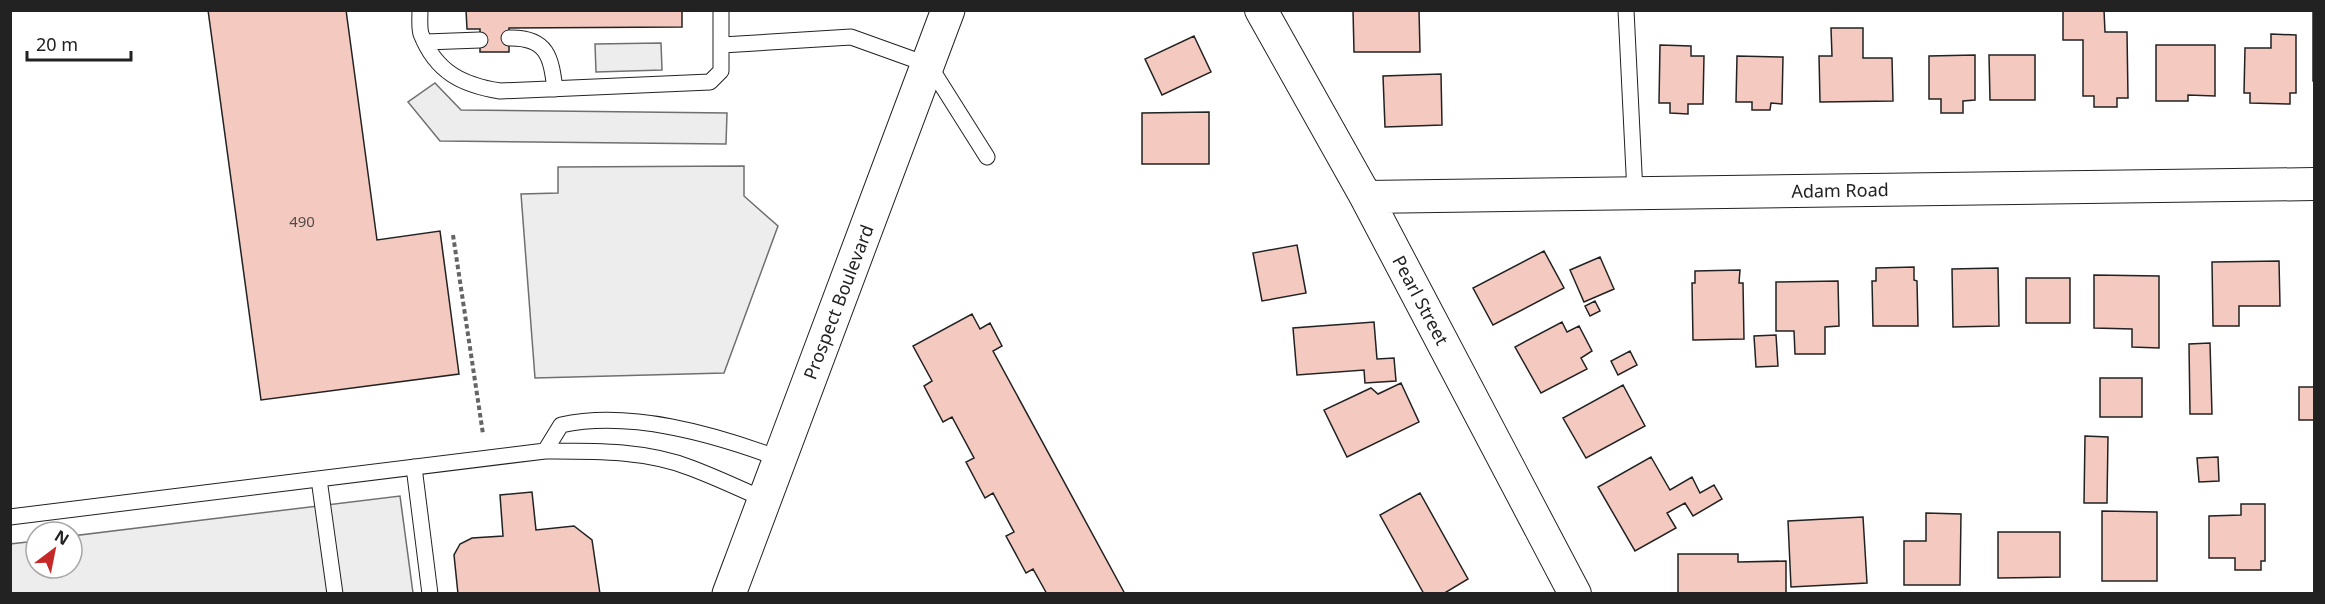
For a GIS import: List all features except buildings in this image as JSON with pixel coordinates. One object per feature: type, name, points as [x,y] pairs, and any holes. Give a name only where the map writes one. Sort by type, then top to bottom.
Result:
[{"type":"street","name":"Prospect Boulevard","points":[[729,594],[778,458],[948,10]]},
{"type":"street","name":"Pearl Street","points":[[1261,10],[1366,197],[1575,594]]},
{"type":"street","name":"Adam Road","points":[[1366,197],[2314,184]]},
{"type":"lane","points":[[420,10],[421,32],[436,60],[454,78],[474,87],[500,91],[710,82],[721,71],[721,10]]},
{"type":"lane","points":[[1626,10],[1635,193]]},
{"type":"lane","points":[[722,45],[851,37],[929,65],[987,157]]},
{"type":"lane","points":[[510,38],[521,38],[540,46],[550,58],[555,89]]},
{"type":"lane","points":[[426,42],[480,40]]},
{"type":"lane","points":[[545,452],[561,425],[582,420],[640,422],[737,443],[778,458]]},
{"type":"lane","points":[[10,517],[545,452],[604,451],[652,458],[689,467],[763,499]]},
{"type":"lane","points":[[414,467],[430,594]]},
{"type":"lane","points":[[319,479],[335,594]]},
{"type":"path","points":[[453,235],[487,459]]},
{"type":"shaded area","points":[[661,43],[662,70],[596,72],[595,44]]},
{"type":"shaded area","points":[[435,83],[461,110],[727,113],[726,144],[440,141],[408,102]]},
{"type":"shaded area","points":[[744,166],[744,196],[778,226],[724,373],[535,378],[521,194],[558,193],[558,167]]},
{"type":"shaded area","points":[[400,496],[413,593],[11,593],[10,544],[24,542],[24,580],[84,580],[84,535]]}]
